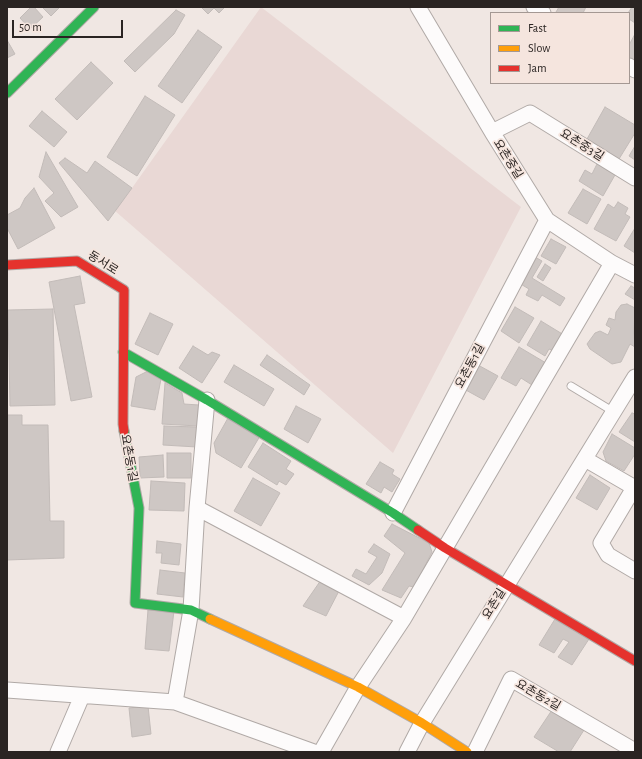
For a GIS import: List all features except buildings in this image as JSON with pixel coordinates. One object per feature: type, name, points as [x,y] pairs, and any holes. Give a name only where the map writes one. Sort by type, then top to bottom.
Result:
[{"type":"street","points":[[7,93],[94,7]]},
{"type":"street","name":"요촌중길","points":[[418,7],[492,132],[547,220],[612,263],[635,275]]},
{"type":"street","name":"요촌중3길","points":[[492,132],[530,113],[635,178]]},
{"type":"street","name":"요촌동1길","points":[[393,513],[547,220]]},
{"type":"street","name":"동서로","points":[[7,265],[77,261],[124,290],[123,352]]},
{"type":"street","points":[[321,752],[358,687],[404,618],[612,263]]},
{"type":"street","points":[[123,352],[207,400],[393,513],[445,548],[635,660]]},
{"type":"street","name":"요촌동1길","points":[[123,352],[123,424],[139,508],[135,603],[191,610],[358,687],[422,723],[467,752]]},
{"type":"street","name":"요촌길","points":[[407,752],[422,723],[635,377]]},
{"type":"street","points":[[175,702],[191,610],[197,508],[207,400]]},
{"type":"street","points":[[585,459],[635,488],[602,543],[608,555],[635,570]]},
{"type":"street","points":[[197,508],[404,618]]},
{"type":"street","name":"요촌동2길","points":[[475,752],[511,679],[635,751]]},
{"type":"street","points":[[7,690],[175,702],[314,752]]},
{"type":"street","points":[[58,752],[82,696]]},
{"type":"lane","points":[[570,386],[614,412]]},
{"type":"shaded area","points":[[261,7],[521,207],[393,453],[114,210],[132,188]]},
{"type":"traffic: fast","points":[[7,93],[94,7]]},
{"type":"traffic: fast","points":[[123,352],[207,400],[393,513],[418,530]]},
{"type":"traffic: fast","points":[[124,431],[139,508],[135,603],[191,610],[210,619]]},
{"type":"traffic: slow","points":[[210,619],[358,687],[422,723],[467,752]]},
{"type":"traffic: jam","points":[[7,265],[77,261],[124,290],[124,431]]},
{"type":"traffic: jam","points":[[418,530],[445,548],[635,661]]}]
